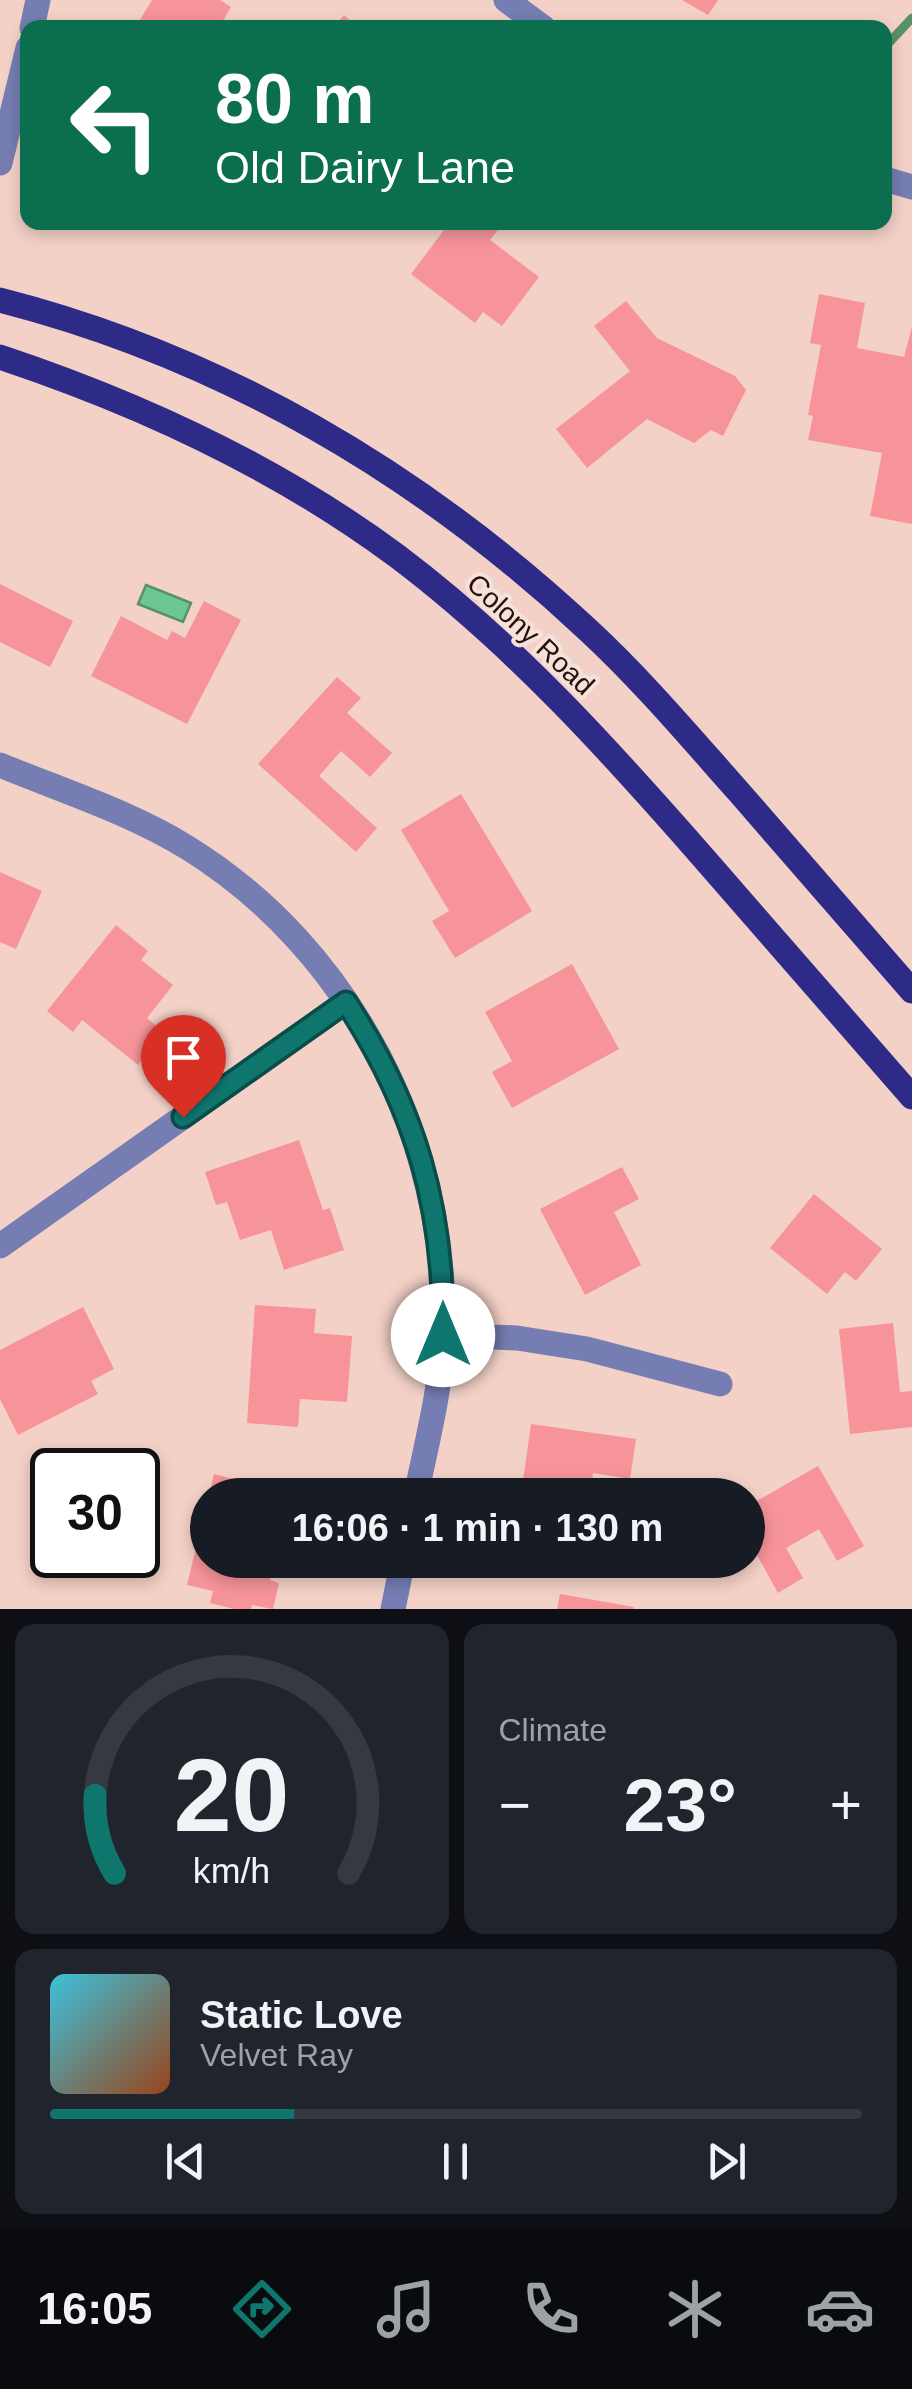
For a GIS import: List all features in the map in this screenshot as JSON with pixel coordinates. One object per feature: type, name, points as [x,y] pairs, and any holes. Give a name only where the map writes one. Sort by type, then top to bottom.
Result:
[{"type":"main road","name":"Colony Road","points":[[0,300],[126,339],[212,374],[342,443],[451,514],[592,633],[694,741],[912,991]]},
{"type":"main road","name":"Colony Road","points":[[0,357],[156,416],[239,456],[319,503],[468,613],[536,675],[638,782],[912,1096]]},
{"type":"street","points":[[506,0],[533,20]]},
{"type":"street","points":[[0,163],[17,58]]},
{"type":"street","points":[[0,766],[122,814],[212,864],[265,906],[314,958],[346,1002],[394,1083],[418,1146],[440,1253],[443,1335],[438,1388],[419,1478]]},
{"type":"street","points":[[0,1246],[346,1002]]},
{"type":"street","points":[[443,1335],[517,1338],[587,1349],[720,1384]]},
{"type":"street","points":[[393,1609],[399,1578]]},
{"type":"shaded area","points":[[146,585],[191,603],[183,622],[138,604]]},
{"type":"building","points":[[152,0],[220,0],[231,7],[224,20],[140,20]]},
{"type":"building","points":[[682,0],[718,0],[708,15]]},
{"type":"building","points":[[444,230],[498,230],[490,240],[539,277],[502,326],[483,312],[475,323],[411,274]]},
{"type":"building","points":[[819,294],[865,303],[857,348],[904,357],[912,327],[912,524],[870,516],[882,453],[808,440],[813,416],[808,415],[821,345],[810,343]]},
{"type":"building","points":[[626,301],[657,338],[735,376],[746,390],[723,436],[711,430],[694,443],[647,419],[587,468],[556,429],[630,371],[594,326]]},
{"type":"building","points":[[0,584],[73,621],[50,667],[0,642]]},
{"type":"building","points":[[204,601],[241,620],[187,724],[91,676],[121,616],[167,640],[172,631],[185,638]]},
{"type":"building","points":[[337,677],[361,698],[347,713],[392,753],[370,777],[341,751],[319,776],[377,828],[356,852],[258,764]]},
{"type":"building","points":[[461,794],[532,911],[455,958],[432,921],[449,911],[401,830]]},
{"type":"building","points":[[0,872],[42,891],[16,949],[0,942]]},
{"type":"building","points":[[116,925],[148,951],[141,960],[173,985],[147,1018],[164,1032],[138,1065],[82,1020],[73,1032],[47,1011]]},
{"type":"building","points":[[572,964],[619,1049],[512,1108],[492,1072],[512,1061],[485,1012]]},
{"type":"building","points":[[299,1140],[323,1210],[330,1208],[344,1250],[284,1270],[271,1230],[240,1240],[227,1202],[216,1205],[205,1172]]},
{"type":"building","points":[[622,1167],[639,1199],[614,1212],[641,1265],[585,1295],[540,1209]]},
{"type":"building","points":[[814,1194],[882,1249],[856,1281],[845,1272],[827,1294],[770,1248]]},
{"type":"building","points":[[255,1305],[316,1309],[314,1333],[352,1336],[347,1402],[300,1399],[298,1427],[247,1423]]},
{"type":"building","points":[[83,1307],[114,1369],[91,1381],[98,1394],[18,1435],[0,1399],[0,1350]]},
{"type":"building","points":[[893,1323],[900,1392],[912,1391],[912,1427],[850,1434],[839,1329]]},
{"type":"building","points":[[531,1424],[636,1439],[630,1478],[593,1473],[592,1478],[523,1478]]},
{"type":"building","points":[[818,1466],[864,1546],[837,1561],[819,1529],[786,1548],[803,1578],[778,1593],[765,1570],[765,1496]]},
{"type":"building","points":[[190,1573],[190,1578],[270,1578],[279,1583],[273,1609],[252,1605],[251,1609],[234,1609],[210,1603],[213,1591],[187,1585]]},
{"type":"building","points":[[560,1594],[634,1607],[557,1609]]},
{"type":"waterway","points":[[892,39],[912,18]]},
{"type":"route","points":[[183,1117],[346,1002],[394,1083],[418,1146],[440,1253],[443,1335]]}]
